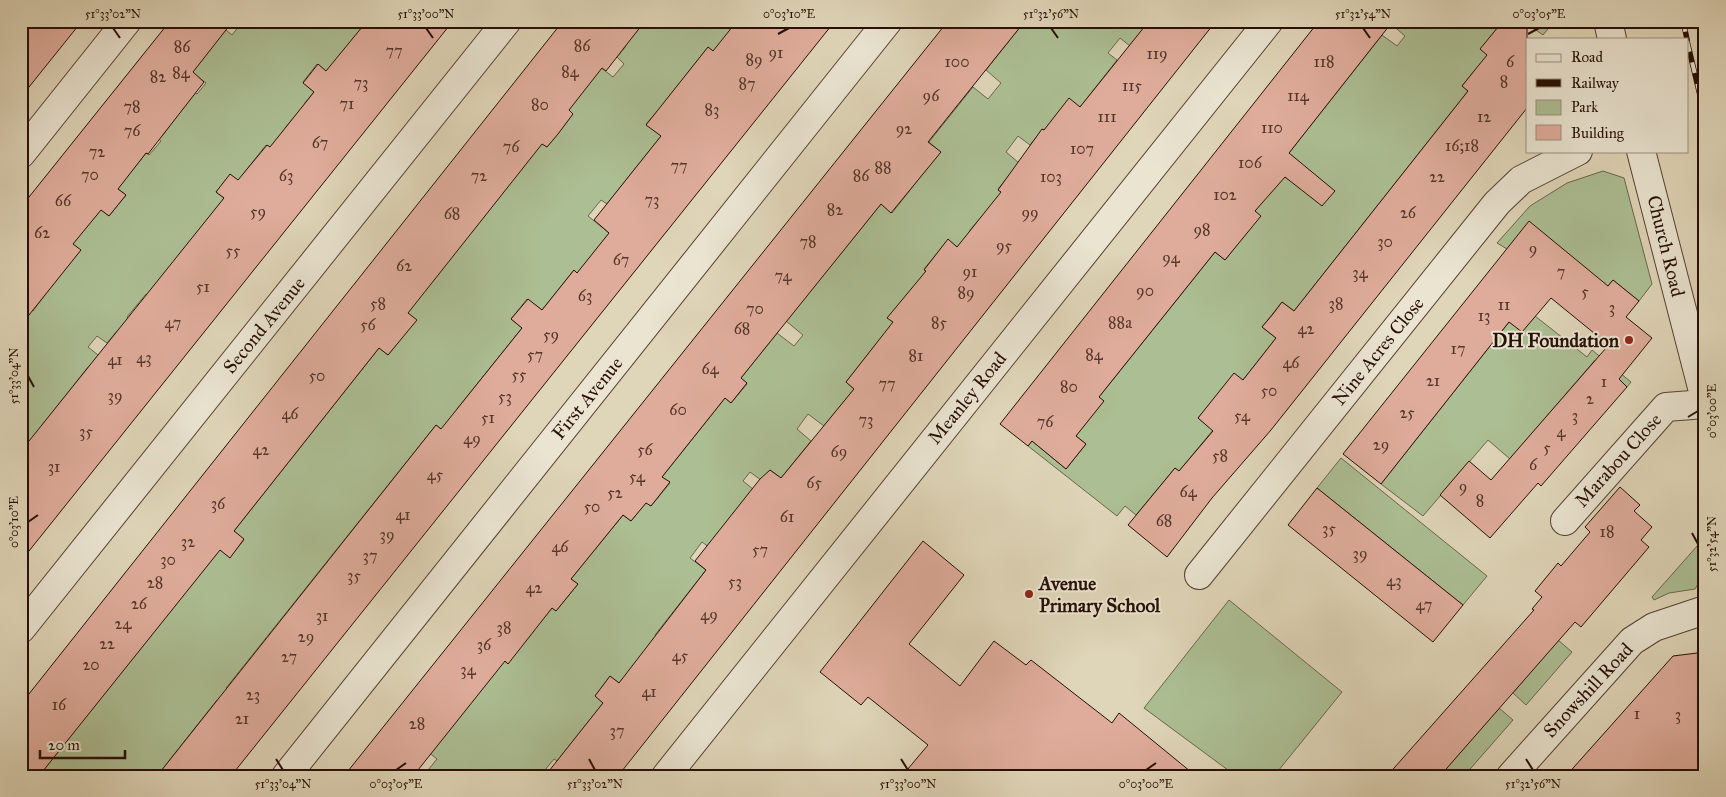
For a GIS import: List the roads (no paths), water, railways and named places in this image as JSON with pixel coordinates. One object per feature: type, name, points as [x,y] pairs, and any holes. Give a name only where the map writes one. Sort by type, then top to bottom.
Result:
[{"type":"street","points":[[21,154],[127,21]]},
{"type":"street","name":"Second Avenue","points":[[21,629],[508,21]]},
{"type":"street","name":"First Avenue","points":[[286,776],[888,21]]},
{"type":"street","name":"Meanley Road","points":[[666,776],[1269,21]]},
{"type":"street","points":[[1608,21],[1612,38]]},
{"type":"street","name":"Nine Acres Close","points":[[1199,575],[1497,203],[1521,180],[1576,152]]},
{"type":"street","name":"Church Road","points":[[1641,152],[1705,399]]},
{"type":"street","name":"Marabou Close","points":[[1565,520],[1666,407],[1705,404]]},
{"type":"street","name":"Snowshill Road","points":[[1511,776],[1632,641],[1654,627],[1705,610]]},
{"type":"railway","points":[[1683,21],[1687,38]]},
{"type":"railway","points":[[1698,21],[1705,50]]},
{"type":"railway","points":[[1688,45],[1705,116]]},
{"type":"place","name":"DH Foundation","points":[[1629,340]]},
{"type":"place","name":"Avenue Primary School","points":[[1029,594]]}]
